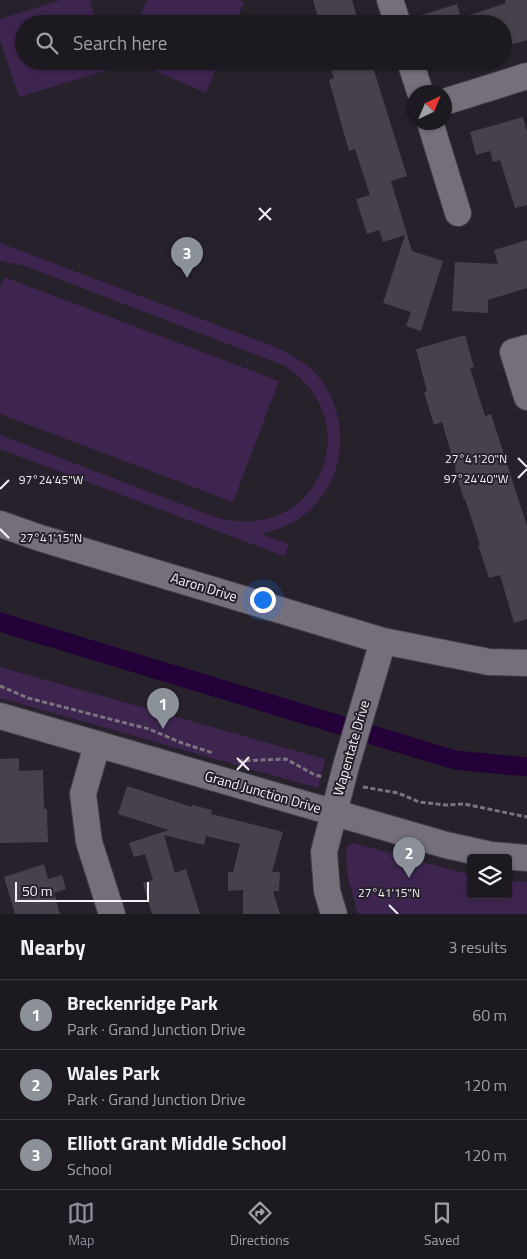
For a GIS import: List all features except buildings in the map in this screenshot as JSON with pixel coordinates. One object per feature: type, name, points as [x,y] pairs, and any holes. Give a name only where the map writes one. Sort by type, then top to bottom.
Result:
[{"type":"street","points":[[390,0],[395,15]]},
{"type":"street","points":[[413,70],[418,85]]},
{"type":"street","points":[[452,99],[527,76]]},
{"type":"street","points":[[432,130],[458,213]]},
{"type":"street","points":[[527,348],[513,352],[527,397]]},
{"type":"street","name":"Aaron Drive","points":[[0,524],[40,538],[383,641],[489,662],[527,663]]},
{"type":"street","name":"Wapentate Drive","points":[[334,914],[327,891],[324,852],[333,812],[383,641]]},
{"type":"street","name":"Grand Junction Drive","points":[[0,716],[446,845],[490,855],[527,858]]},
{"type":"street","points":[[97,745],[83,794],[89,842],[112,914]]},
{"type":"path","points":[[0,686],[28,698],[149,729],[182,743],[220,755]]},
{"type":"path","points":[[229,758],[239,761],[286,759],[315,775],[344,774],[364,788],[398,793],[420,802],[446,805],[464,804],[527,816]]},
{"type":"shaded area","points":[[61,0],[90,0],[94,15],[15,15],[15,70],[108,70],[19,97],[0,39],[0,19]]},
{"type":"shaded area","points":[[147,0],[239,0],[244,2],[239,15],[141,15]]},
{"type":"shaded area","points":[[153,70],[215,70],[206,93]]},
{"type":"shaded area","points":[[0,243],[278,348],[303,362],[316,374],[328,391],[336,410],[340,431],[339,451],[335,471],[326,490],[314,506],[297,520],[261,534],[289,544],[284,556],[0,449],[0,435],[215,517],[250,521],[280,514],[304,497],[320,474],[327,447],[325,418],[311,390],[285,366],[25,266],[0,261]]},
{"type":"shaded area","points":[[4,277],[279,381],[233,502],[0,414],[0,288]]},
{"type":"shaded area","points":[[0,667],[325,759],[318,788],[0,698]]},
{"type":"shaded area","points":[[353,843],[467,874],[467,899],[512,899],[512,881],[527,882],[527,914],[358,914],[348,873],[347,847]]},
{"type":"waterway","points":[[0,622],[455,760],[527,767]]},
{"type":"place","name":"Elliott Grant Middle School","points":[[187,278]]},
{"type":"place","name":"Breckenridge Park","points":[[163,729]]},
{"type":"place","name":"Wales Park","points":[[409,878]]}]
